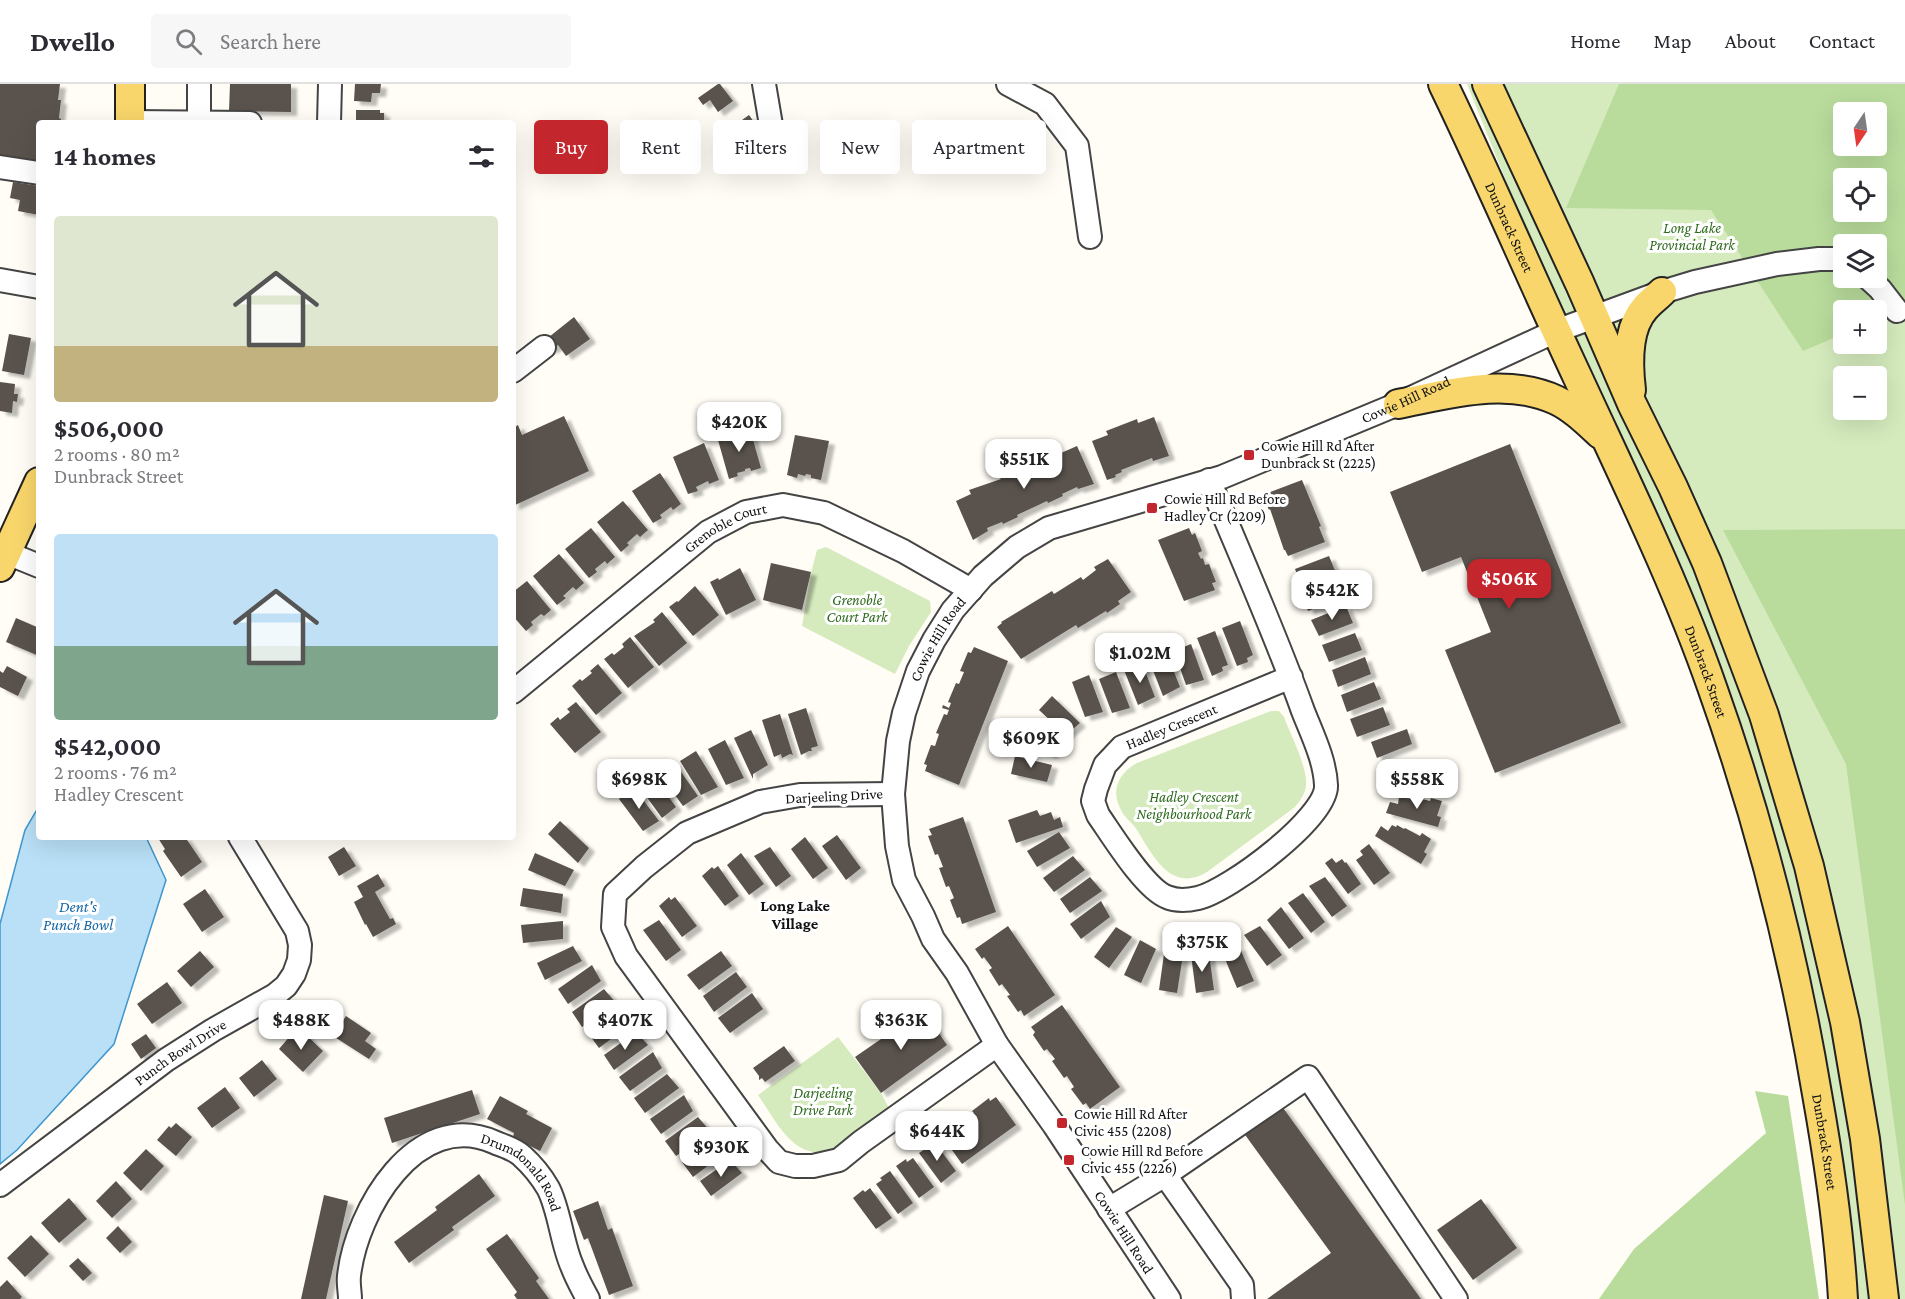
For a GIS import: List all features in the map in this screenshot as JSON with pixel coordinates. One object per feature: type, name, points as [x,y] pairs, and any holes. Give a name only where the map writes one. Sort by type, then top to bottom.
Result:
[{"type":"main road","points":[[130,84],[130,120]]},
{"type":"main road","name":"Dunbrack Street","points":[[1443,84],[1667,574],[1709,679],[1746,790],[1777,899],[1807,1032],[1828,1155],[1843,1299]]},
{"type":"main road","points":[[1487,84],[1632,404],[1673,487],[1723,601],[1767,724],[1799,828],[1828,944],[1853,1061],[1870,1177],[1884,1299]]},
{"type":"main road","points":[[1632,404],[1628,364],[1632,337],[1643,309],[1662,292]]},
{"type":"main road","points":[[1398,404],[1481,388],[1512,389],[1539,394],[1557,401],[1574,411],[1607,439]]},
{"type":"main road","points":[[3,560],[36,488]]},
{"type":"street","points":[[199,84],[199,120]]},
{"type":"street","points":[[329,120],[330,84]]},
{"type":"street","points":[[764,84],[770,120]]},
{"type":"street","points":[[1008,84],[1045,104],[1077,146],[1090,237]]},
{"type":"street","points":[[0,167],[36,173]]},
{"type":"street","name":"Cowie Hill Road","points":[[1169,1299],[1054,1125],[993,1047],[957,973],[933,939],[904,880],[897,846],[893,794],[898,741],[904,713],[918,671],[934,640],[954,610],[982,576],[1017,547],[1049,528],[1209,480],[1398,404],[1556,332],[1662,292],[1695,282],[1777,264],[1833,259]]},
{"type":"street","points":[[0,280],[36,286]]},
{"type":"street","points":[[1879,288],[1897,311]]},
{"type":"street","points":[[516,369],[544,347]]},
{"type":"street","name":"Hadley Crescent","points":[[1209,480],[1291,677],[1324,769],[1326,787],[1324,798],[1314,814],[1267,858],[1213,892],[1198,898],[1182,900],[1167,897],[1151,887],[1098,815],[1093,801],[1105,765],[1122,747],[1291,677]]},
{"type":"street","name":"Grenoble Court","points":[[516,690],[708,532],[746,512],[783,505],[824,513],[903,551],[970,590]]},
{"type":"street","points":[[3,560],[36,566]]},
{"type":"street","name":"Darjeeling Drive","points":[[893,794],[800,795],[760,802],[687,834],[644,867],[615,894],[613,927],[626,956],[767,1149],[780,1162],[813,1167],[839,1160],[993,1047]]},
{"type":"street","name":"Punch Bowl Drive","points":[[0,1185],[166,1060],[275,995],[286,986],[299,960],[300,945],[297,931],[242,840]]},
{"type":"street","points":[[1109,1209],[1165,1175],[1308,1077],[1456,1299]]},
{"type":"street","name":"Drumdonald Road","points":[[350,1299],[349,1278],[354,1254],[376,1198],[402,1164],[420,1148],[455,1135],[480,1136],[520,1154],[535,1170],[549,1189],[571,1266],[588,1299]]},
{"type":"street","points":[[1165,1175],[1242,1285],[1243,1299]]},
{"type":"green space","name":"Long Lake Provincial Park","points":[[1467,84],[1905,84],[1905,1299],[1853,1299],[1825,1056],[1790,888],[1680,579],[1563,323]]},
{"type":"green space","points":[[1619,84],[1905,84],[1905,308],[1887,316],[1887,300],[1833,300],[1833,338],[1803,351],[1711,210],[1566,208]]},
{"type":"green space","points":[[1905,529],[1905,1205],[1846,764],[1723,530]]},
{"type":"green space","name":"Grenoble Court Park","points":[[826,547],[930,601],[931,612],[909,646],[895,674],[802,626],[817,550]]},
{"type":"green space","name":"Hadley Crescent Neighbourhood Park","points":[[1271,711],[1279,711],[1284,717],[1301,758],[1306,789],[1301,798],[1295,807],[1207,872],[1194,878],[1182,878],[1172,874],[1155,858],[1121,810],[1116,789],[1121,777],[1137,763]]},
{"type":"green space","name":"Darjeeling Drive Park","points":[[838,1037],[881,1093],[889,1108],[834,1149],[820,1152],[808,1151],[788,1138],[758,1095]]},
{"type":"green space","points":[[1755,1091],[1788,1096],[1819,1299],[1599,1299],[1634,1249],[1766,1133]]},
{"type":"water","name":"Dent's Punch Bowl","points":[[36,811],[36,840],[147,840],[166,880],[114,1044],[17,1150],[0,1164],[0,924],[25,830]]},
{"type":"building","points":[[0,84],[60,84],[58,100],[61,100],[59,118],[61,120],[36,120],[36,161],[0,155]]},
{"type":"building","points":[[230,84],[291,84],[291,112],[229,111]]},
{"type":"building","points":[[355,84],[381,84],[380,93],[372,93],[371,102],[354,101]]},
{"type":"building","points":[[718,84],[733,101],[718,112],[710,100],[703,105],[698,98]]},
{"type":"building","points":[[356,110],[380,110],[380,113],[384,113],[384,120],[356,120]]},
{"type":"building","points":[[749,115],[753,120],[742,120]]},
{"type":"building","points":[[13,182],[36,186],[36,214],[18,211],[20,200],[10,198]]},
{"type":"building","points":[[574,317],[590,339],[566,356],[558,345],[551,350],[544,341]]},
{"type":"building","points":[[9,334],[31,338],[24,375],[2,371]]},
{"type":"building","points":[[0,382],[15,384],[14,394],[18,394],[17,402],[13,401],[12,413],[0,411]]},
{"type":"building","points":[[564,416],[589,471],[516,505],[516,426],[518,425],[522,435]]},
{"type":"building","points":[[1154,417],[1169,456],[1153,461],[1152,458],[1121,470],[1122,472],[1115,475],[1116,477],[1107,480],[1092,441],[1108,435],[1106,431],[1137,419],[1138,423]]},
{"type":"building","points":[[750,429],[761,468],[751,471],[750,468],[745,469],[737,473],[738,476],[729,479],[718,440]]},
{"type":"building","points":[[795,435],[829,441],[821,480],[811,478],[811,475],[806,474],[805,476],[798,474],[797,478],[787,475]]},
{"type":"building","points":[[704,443],[719,480],[709,484],[708,481],[696,487],[698,491],[688,494],[673,457]]},
{"type":"building","points":[[1510,444],[1621,723],[1495,773],[1445,650],[1491,632],[1461,557],[1422,572],[1390,492]]},
{"type":"building","points":[[1077,446],[1094,484],[1078,489],[1077,487],[1003,524],[1002,522],[987,528],[988,531],[973,540],[956,501],[971,494],[969,490],[1001,479],[999,477],[1030,463],[1031,465],[1060,449],[1061,453]]},
{"type":"building","points":[[660,473],[681,504],[673,510],[671,507],[660,515],[662,518],[653,523],[632,491]]},
{"type":"building","points":[[1302,480],[1321,526],[1319,527],[1325,542],[1288,556],[1265,501],[1267,501],[1265,494]]},
{"type":"building","points":[[623,501],[648,530],[640,537],[637,534],[621,552],[597,522]]},
{"type":"building","points":[[591,528],[615,557],[607,564],[605,561],[595,569],[597,572],[589,578],[565,549]]},
{"type":"building","points":[[1189,528],[1192,535],[1195,533],[1202,551],[1198,553],[1201,559],[1203,558],[1205,565],[1209,564],[1216,582],[1212,583],[1215,590],[1184,601],[1158,540]]},
{"type":"building","points":[[559,554],[584,583],[576,590],[573,587],[563,596],[566,598],[557,605],[533,576]]},
{"type":"building","points":[[1329,556],[1336,573],[1302,587],[1295,569]]},
{"type":"building","points":[[1108,559],[1131,592],[1107,613],[1106,611],[1078,628],[1076,625],[1021,659],[997,627],[1001,622],[1052,591],[1054,594],[1081,577],[1083,580],[1096,570],[1094,567]]},
{"type":"building","points":[[771,563],[811,572],[802,610],[763,600]]},
{"type":"building","points":[[740,568],[756,600],[726,615],[710,582],[718,578],[719,580]]},
{"type":"building","points":[[527,581],[551,610],[531,622],[533,625],[526,631],[516,619],[516,590]]},
{"type":"building","points":[[1336,581],[1343,598],[1308,611],[1303,594]]},
{"type":"building","points":[[695,586],[719,615],[693,636],[669,607]]},
{"type":"building","points":[[1346,606],[1353,623],[1319,636],[1311,620]]},
{"type":"building","points":[[662,612],[687,643],[659,666],[634,636],[655,622],[653,620]]},
{"type":"building","points":[[16,618],[36,627],[36,655],[6,642]]},
{"type":"building","points":[[1240,621],[1253,655],[1247,658],[1248,662],[1237,666],[1222,628]]},
{"type":"building","points":[[1215,631],[1228,665],[1222,667],[1223,671],[1212,676],[1197,638]]},
{"type":"building","points":[[1355,633],[1362,650],[1329,662],[1322,645]]},
{"type":"building","points":[[630,637],[654,667],[628,688],[604,659],[624,647],[622,644]]},
{"type":"building","points":[[1191,644],[1204,680],[1186,685],[1174,651]]},
{"type":"building","points":[[974,647],[1008,661],[959,785],[925,771],[927,765],[924,764],[931,745],[935,746],[939,734],[936,733],[944,714],[947,715],[949,710],[942,708],[943,705],[949,708],[951,703],[948,702],[956,683],[959,684],[964,672],[960,671],[968,652],[971,653]]},
{"type":"building","points":[[1167,654],[1180,687],[1163,696],[1149,660]]},
{"type":"building","points":[[1365,657],[1371,674],[1338,687],[1332,670]]},
{"type":"building","points":[[1142,663],[1155,697],[1138,705],[1124,670]]},
{"type":"building","points":[[598,664],[622,693],[596,715],[572,686],[592,673],[590,671]]},
{"type":"building","points":[[7,666],[27,677],[18,696],[0,687],[0,671],[3,673]]},
{"type":"building","points":[[1116,672],[1130,708],[1112,713],[1099,679]]},
{"type":"building","points":[[1089,675],[1103,712],[1085,717],[1072,682]]},
{"type":"building","points":[[1374,682],[1381,699],[1347,712],[1341,695]]},
{"type":"building","points":[[1052,696],[1080,723],[1066,735],[1039,710]]},
{"type":"building","points":[[576,702],[601,732],[575,753],[550,724],[558,717],[560,720],[570,712],[567,709]]},
{"type":"building","points":[[1383,707],[1390,725],[1357,737],[1350,719]]},
{"type":"building","points":[[806,708],[818,746],[801,755],[788,714]]},
{"type":"building","points":[[780,714],[793,755],[782,758],[781,754],[774,757],[762,720]]},
{"type":"building","points":[[1030,719],[1062,742],[1050,755],[1019,735]]},
{"type":"building","points":[[1407,729],[1412,744],[1377,758],[1371,742]]},
{"type":"building","points":[[751,730],[768,765],[753,774],[753,779],[734,738]]},
{"type":"building","points":[[725,740],[744,778],[726,785],[708,749]]},
{"type":"building","points":[[696,751],[718,787],[701,795],[680,761]]},
{"type":"building","points":[[1015,756],[1052,765],[1047,782],[1011,774]]},
{"type":"building","points":[[674,762],[698,796],[683,806],[659,773]]},
{"type":"building","points":[[1420,763],[1425,783],[1395,791],[1393,782],[1388,784],[1385,773]]},
{"type":"building","points":[[652,774],[676,807],[662,818],[638,785]]},
{"type":"building","points":[[634,788],[659,821],[643,831],[619,799]]},
{"type":"building","points":[[1399,797],[1413,799],[1414,797],[1430,801],[1431,798],[1442,801],[1437,816],[1441,817],[1438,827],[1386,813],[1390,802],[1398,804]]},
{"type":"building","points":[[1037,810],[1040,816],[1051,812],[1054,820],[1060,817],[1063,827],[1016,843],[1008,820]]},
{"type":"building","points":[[963,817],[996,912],[962,924],[950,900],[954,898],[949,886],[946,887],[939,868],[943,867],[938,854],[935,855],[928,836],[932,835],[929,829]]},
{"type":"building","points":[[560,821],[589,848],[578,863],[548,834]]},
{"type":"building","points":[[1392,825],[1405,828],[1420,836],[1422,833],[1431,839],[1424,852],[1427,854],[1421,864],[1375,836],[1381,826],[1388,831]]},
{"type":"building","points":[[1059,832],[1070,848],[1037,867],[1027,851]]},
{"type":"building","points":[[837,835],[861,868],[846,880],[822,846]]},
{"type":"building","points":[[805,837],[828,868],[813,879],[791,849]]},
{"type":"building","points":[[159,840],[187,840],[202,862],[181,877],[163,851],[165,849]]},
{"type":"building","points":[[1369,844],[1390,873],[1374,885],[1356,860],[1363,855],[1360,851]]},
{"type":"building","points":[[344,847],[356,866],[339,876],[328,857]]},
{"type":"building","points":[[770,847],[791,876],[776,887],[754,856]]},
{"type":"building","points":[[535,853],[574,870],[565,886],[528,870]]},
{"type":"building","points":[[741,853],[764,884],[749,895],[727,865]]},
{"type":"building","points":[[1073,856],[1085,870],[1054,892],[1043,878]]},
{"type":"building","points":[[1332,858],[1336,863],[1342,859],[1346,862],[1361,884],[1348,894],[1325,863]]},
{"type":"building","points":[[718,866],[739,896],[725,906],[702,876],[712,867],[714,869]]},
{"type":"building","points":[[378,874],[385,886],[375,892],[390,919],[393,918],[396,924],[373,937],[354,902],[363,897],[357,886]]},
{"type":"building","points":[[1090,877],[1102,891],[1070,913],[1060,899]]},
{"type":"building","points":[[1325,877],[1347,906],[1332,917],[1309,886]]},
{"type":"building","points":[[523,888],[563,894],[561,913],[520,906]]},
{"type":"building","points":[[205,889],[224,917],[202,932],[183,904]]},
{"type":"building","points":[[1303,893],[1325,922],[1311,933],[1288,903]]},
{"type":"building","points":[[669,897],[671,900],[675,897],[697,926],[682,937],[659,906]]},
{"type":"building","points":[[1101,901],[1110,917],[1081,939],[1070,924]]},
{"type":"building","points":[[1281,907],[1304,938],[1289,949],[1267,920]]},
{"type":"building","points":[[659,920],[681,950],[666,961],[643,930]]},
{"type":"building","points":[[563,921],[563,939],[523,943],[521,925]]},
{"type":"building","points":[[1008,926],[1055,995],[1024,1016],[1021,1010],[1018,1012],[1007,996],[1010,995],[1002,984],[999,986],[989,970],[992,968],[984,957],[982,959],[975,949]]},
{"type":"building","points":[[1260,926],[1282,955],[1267,966],[1244,935]]},
{"type":"building","points":[[1116,927],[1132,937],[1109,968],[1094,957]]},
{"type":"building","points":[[1140,940],[1156,949],[1141,983],[1124,975]]},
{"type":"building","points":[[573,946],[582,961],[545,980],[537,963]]},
{"type":"building","points":[[1239,946],[1254,981],[1237,988],[1223,954]]},
{"type":"building","points":[[200,951],[214,967],[191,987],[177,971]]},
{"type":"building","points":[[721,951],[732,966],[699,990],[687,975]]},
{"type":"building","points":[[1173,953],[1183,955],[1177,993],[1159,990],[1164,954],[1173,955]]},
{"type":"building","points":[[1209,954],[1214,990],[1196,993],[1191,955]]},
{"type":"building","points":[[592,965],[601,981],[568,1004],[558,989]]},
{"type":"building","points":[[736,972],[747,987],[714,1012],[703,996]]},
{"type":"building","points":[[167,982],[182,1003],[152,1024],[137,1004]]},
{"type":"building","points":[[604,989],[616,1003],[582,1027],[572,1012]]},
{"type":"building","points":[[752,993],[763,1009],[730,1033],[718,1018]]},
{"type":"building","points":[[1062,1005],[1120,1087],[1090,1109],[1086,1103],[1083,1105],[1071,1089],[1074,1087],[1067,1076],[1064,1078],[1052,1061],[1055,1059],[1047,1049],[1044,1051],[1033,1035],[1035,1032],[1031,1027]]},
{"type":"building","points":[[621,1009],[631,1024],[599,1048],[588,1033]]},
{"type":"building","points":[[923,1010],[947,1045],[881,1093],[855,1057]]},
{"type":"building","points":[[346,1016],[371,1033],[365,1041],[376,1049],[369,1059],[333,1036]]},
{"type":"building","points":[[302,1031],[323,1051],[303,1072],[279,1049],[291,1035],[295,1038]]},
{"type":"building","points":[[636,1032],[648,1045],[614,1070],[604,1055]]},
{"type":"building","points":[[146,1034],[156,1048],[141,1059],[131,1044]]},
{"type":"building","points":[[784,1046],[795,1061],[765,1082],[762,1078],[759,1080],[753,1068]]},
{"type":"building","points":[[653,1052],[662,1068],[630,1091],[619,1077]]},
{"type":"building","points":[[262,1060],[277,1079],[254,1097],[239,1078]]},
{"type":"building","points":[[667,1074],[679,1088],[645,1113],[634,1098]]},
{"type":"building","points":[[225,1087],[240,1108],[212,1128],[197,1108]]},
{"type":"building","points":[[472,1090],[480,1114],[392,1143],[384,1118]]},
{"type":"building","points":[[684,1095],[693,1111],[661,1134],[650,1119]]},
{"type":"building","points":[[500,1096],[528,1111],[526,1114],[552,1128],[540,1151],[513,1137],[514,1133],[487,1119]]},
{"type":"building","points":[[996,1097],[1016,1125],[962,1164],[942,1136],[962,1118],[964,1120],[968,1114],[970,1116],[974,1113],[972,1111],[989,1098],[990,1101]]},
{"type":"building","points":[[1281,1105],[1421,1299],[1267,1299],[1331,1253],[1243,1132]]},
{"type":"building","points":[[698,1117],[710,1131],[676,1156],[665,1141]]},
{"type":"building","points":[[176,1123],[192,1137],[176,1156],[157,1140],[169,1126],[171,1128]]},
{"type":"building","points":[[716,1137],[725,1153],[693,1177],[682,1162]]},
{"type":"building","points":[[933,1140],[956,1171],[941,1183],[919,1153]]},
{"type":"building","points":[[146,1149],[164,1166],[141,1191],[123,1173]]},
{"type":"building","points":[[913,1158],[934,1187],[919,1198],[896,1166],[906,1159],[907,1162]]},
{"type":"building","points":[[730,1160],[742,1173],[711,1196],[700,1181]]},
{"type":"building","points":[[890,1171],[913,1203],[898,1214],[876,1184]]},
{"type":"building","points":[[479,1174],[495,1196],[452,1227],[454,1230],[409,1263],[394,1242],[437,1210],[435,1207]]},
{"type":"building","points":[[116,1181],[132,1199],[112,1218],[96,1201]]},
{"type":"building","points":[[870,1188],[892,1218],[876,1229],[853,1198],[863,1190],[865,1192]]},
{"type":"building","points":[[324,1195],[348,1201],[326,1299],[301,1299]]},
{"type":"building","points":[[69,1198],[87,1219],[59,1243],[41,1223]]},
{"type":"building","points":[[1481,1199],[1517,1248],[1473,1280],[1437,1230]]},
{"type":"building","points":[[598,1201],[608,1230],[612,1228],[633,1286],[609,1295],[588,1238],[584,1240],[573,1211]]},
{"type":"building","points":[[118,1226],[132,1242],[120,1253],[106,1238]]},
{"type":"building","points":[[507,1234],[539,1278],[536,1281],[549,1299],[517,1299],[514,1295],[517,1292],[486,1249]]},
{"type":"building","points":[[31,1235],[49,1254],[25,1277],[7,1258]]},
{"type":"building","points":[[78,1258],[92,1273],[83,1281],[69,1266]]},
{"type":"building","points":[[7,1280],[22,1297],[20,1299],[0,1299],[0,1287]]},
{"type":"place","name":"Cowie Hill Rd After Dunbrack St (2225)","points":[[1249,455]]},
{"type":"place","name":"Cowie Hill Rd Before Hadley Cr (2209)","points":[[1152,508]]},
{"type":"place","name":"Cowie Hill Rd After Civic 455 (2208)","points":[[1062,1123]]},
{"type":"place","name":"Cowie Hill Rd Before Civic 455 (2226)","points":[[1069,1160]]},
{"type":"district","name":"Long Lake Village","points":[[795,914]]}]
